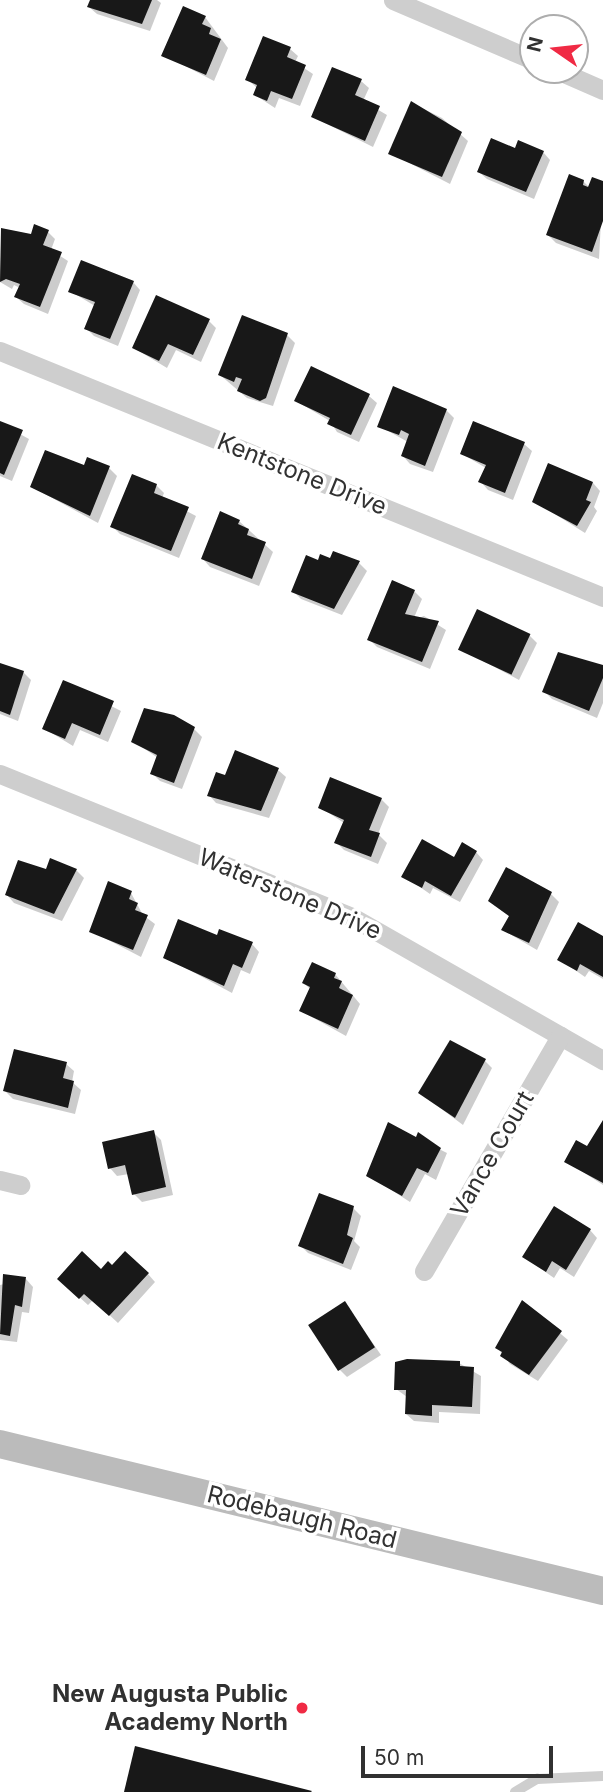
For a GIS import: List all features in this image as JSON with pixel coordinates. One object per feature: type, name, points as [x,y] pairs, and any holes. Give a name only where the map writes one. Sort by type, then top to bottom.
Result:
[{"type":"street","points":[[393,0],[519,54]]},
{"type":"street","name":"Kentstone Drive","points":[[0,351],[603,597]]},
{"type":"street","name":"Waterstone Drive","points":[[0,774],[352,917],[603,1060]]},
{"type":"street","name":"Vance Court","points":[[424,1271],[560,1036]]},
{"type":"street","points":[[0,1180],[19,1185]]},
{"type":"street","name":"Rodebaugh Road","points":[[0,1444],[603,1591]]},
{"type":"lane","points":[[515,1792],[537,1779],[603,1776]]},
{"type":"building","points":[[90,0],[152,0],[142,24],[87,7]]},
{"type":"building","points":[[183,6],[206,16],[202,24],[211,28],[209,34],[221,39],[206,75],[161,56]]},
{"type":"building","points":[[263,36],[291,47],[287,57],[306,65],[292,99],[271,91],[267,101],[253,95],[257,85],[245,80]]},
{"type":"building","points":[[332,67],[362,79],[355,95],[380,106],[365,141],[311,117]]},
{"type":"building","points":[[411,101],[462,132],[442,177],[388,154]]},
{"type":"building","points":[[491,138],[515,148],[518,140],[544,151],[526,192],[477,172]]},
{"type":"building","points":[[569,174],[584,180],[583,185],[588,187],[592,177],[603,181],[603,221],[592,252],[546,235]]},
{"type":"building","points":[[34,224],[49,230],[43,245],[62,252],[40,307],[14,297],[20,284],[6,279],[0,282],[1,228],[31,234]]},
{"type":"building","points":[[81,260],[134,281],[110,339],[84,329],[95,302],[68,292]]},
{"type":"building","points":[[156,295],[210,319],[193,355],[168,344],[159,361],[132,348]]},
{"type":"building","points":[[242,315],[288,333],[266,398],[260,401],[237,391],[242,379],[236,377],[234,382],[218,375]]},
{"type":"building","points":[[311,366],[370,394],[351,435],[327,424],[330,418],[294,401]]},
{"type":"building","points":[[393,386],[447,409],[425,466],[401,456],[409,434],[401,430],[399,435],[377,427]]},
{"type":"building","points":[[0,421],[23,430],[4,475],[0,473]]},
{"type":"building","points":[[473,421],[525,442],[505,493],[478,482],[486,465],[460,454]]},
{"type":"building","points":[[45,450],[84,465],[87,457],[110,466],[90,516],[30,487]]},
{"type":"building","points":[[548,463],[593,482],[586,500],[591,502],[577,526],[532,502]]},
{"type":"building","points":[[132,474],[157,484],[154,493],[189,507],[171,551],[110,527]]},
{"type":"building","points":[[220,511],[240,520],[238,524],[249,529],[247,535],[266,542],[252,579],[201,559]]},
{"type":"building","points":[[333,551],[360,561],[334,609],[291,592],[306,555],[318,560],[320,554],[330,558]]},
{"type":"building","points":[[392,580],[415,590],[405,614],[439,621],[422,662],[367,640]]},
{"type":"building","points":[[477,609],[530,634],[511,675],[458,650]]},
{"type":"building","points":[[558,652],[603,665],[603,678],[589,711],[542,692]]},
{"type":"building","points":[[0,663],[24,671],[10,715],[0,711]]},
{"type":"building","points":[[63,680],[114,701],[100,735],[72,723],[65,739],[42,729]]},
{"type":"building","points":[[144,708],[174,715],[195,727],[174,783],[150,774],[157,755],[131,742]]},
{"type":"building","points":[[235,750],[279,768],[261,811],[207,796],[216,772],[225,775]]},
{"type":"building","points":[[330,777],[382,798],[369,830],[380,833],[371,857],[334,843],[344,820],[318,808]]},
{"type":"building","points":[[422,839],[454,857],[462,842],[477,851],[451,896],[425,881],[422,888],[401,877]]},
{"type":"building","points":[[50,858],[77,869],[54,914],[5,895],[18,860],[46,869]]},
{"type":"building","points":[[506,867],[552,892],[529,943],[501,930],[509,916],[488,901]]},
{"type":"building","points":[[108,881],[132,891],[129,899],[138,903],[135,910],[148,915],[133,950],[89,932]]},
{"type":"building","points":[[178,919],[217,935],[219,929],[253,942],[242,968],[233,964],[224,986],[163,958]]},
{"type":"building","points":[[578,922],[603,936],[603,977],[580,964],[577,971],[557,960]]},
{"type":"building","points":[[312,962],[336,973],[334,978],[342,981],[339,988],[353,995],[338,1029],[299,1011],[310,987],[302,983]]},
{"type":"building","points":[[450,1040],[486,1059],[455,1118],[418,1093]]},
{"type":"building","points":[[14,1049],[67,1062],[63,1078],[74,1081],[68,1108],[3,1091]]},
{"type":"building","points":[[603,1120],[603,1183],[564,1162],[576,1140],[587,1146]]},
{"type":"building","points":[[388,1122],[416,1137],[418,1132],[441,1148],[428,1173],[417,1168],[402,1196],[366,1176]]},
{"type":"building","points":[[154,1130],[166,1187],[132,1195],[125,1165],[108,1169],[102,1142]]},
{"type":"building","points":[[319,1193],[354,1206],[347,1235],[353,1238],[343,1264],[298,1246]]},
{"type":"building","points":[[554,1206],[591,1229],[566,1270],[552,1261],[546,1272],[522,1257]]},
{"type":"building","points":[[82,1251],[101,1269],[108,1261],[112,1265],[125,1251],[149,1273],[109,1316],[84,1294],[79,1299],[57,1279]]},
{"type":"building","points":[[3,1274],[26,1277],[22,1307],[15,1305],[10,1336],[0,1334]]},
{"type":"building","points":[[522,1300],[562,1331],[529,1375],[500,1356],[502,1352],[495,1348]]},
{"type":"building","points":[[345,1301],[375,1347],[338,1371],[308,1325]]},
{"type":"building","points":[[407,1359],[460,1361],[460,1366],[474,1367],[472,1407],[432,1405],[432,1416],[405,1414],[406,1390],[394,1390],[395,1362]]},
{"type":"building","points":[[135,1746],[312,1791],[124,1792]]},
{"type":"place","name":"New Augusta Public Academy North","points":[[302,1708]]}]
